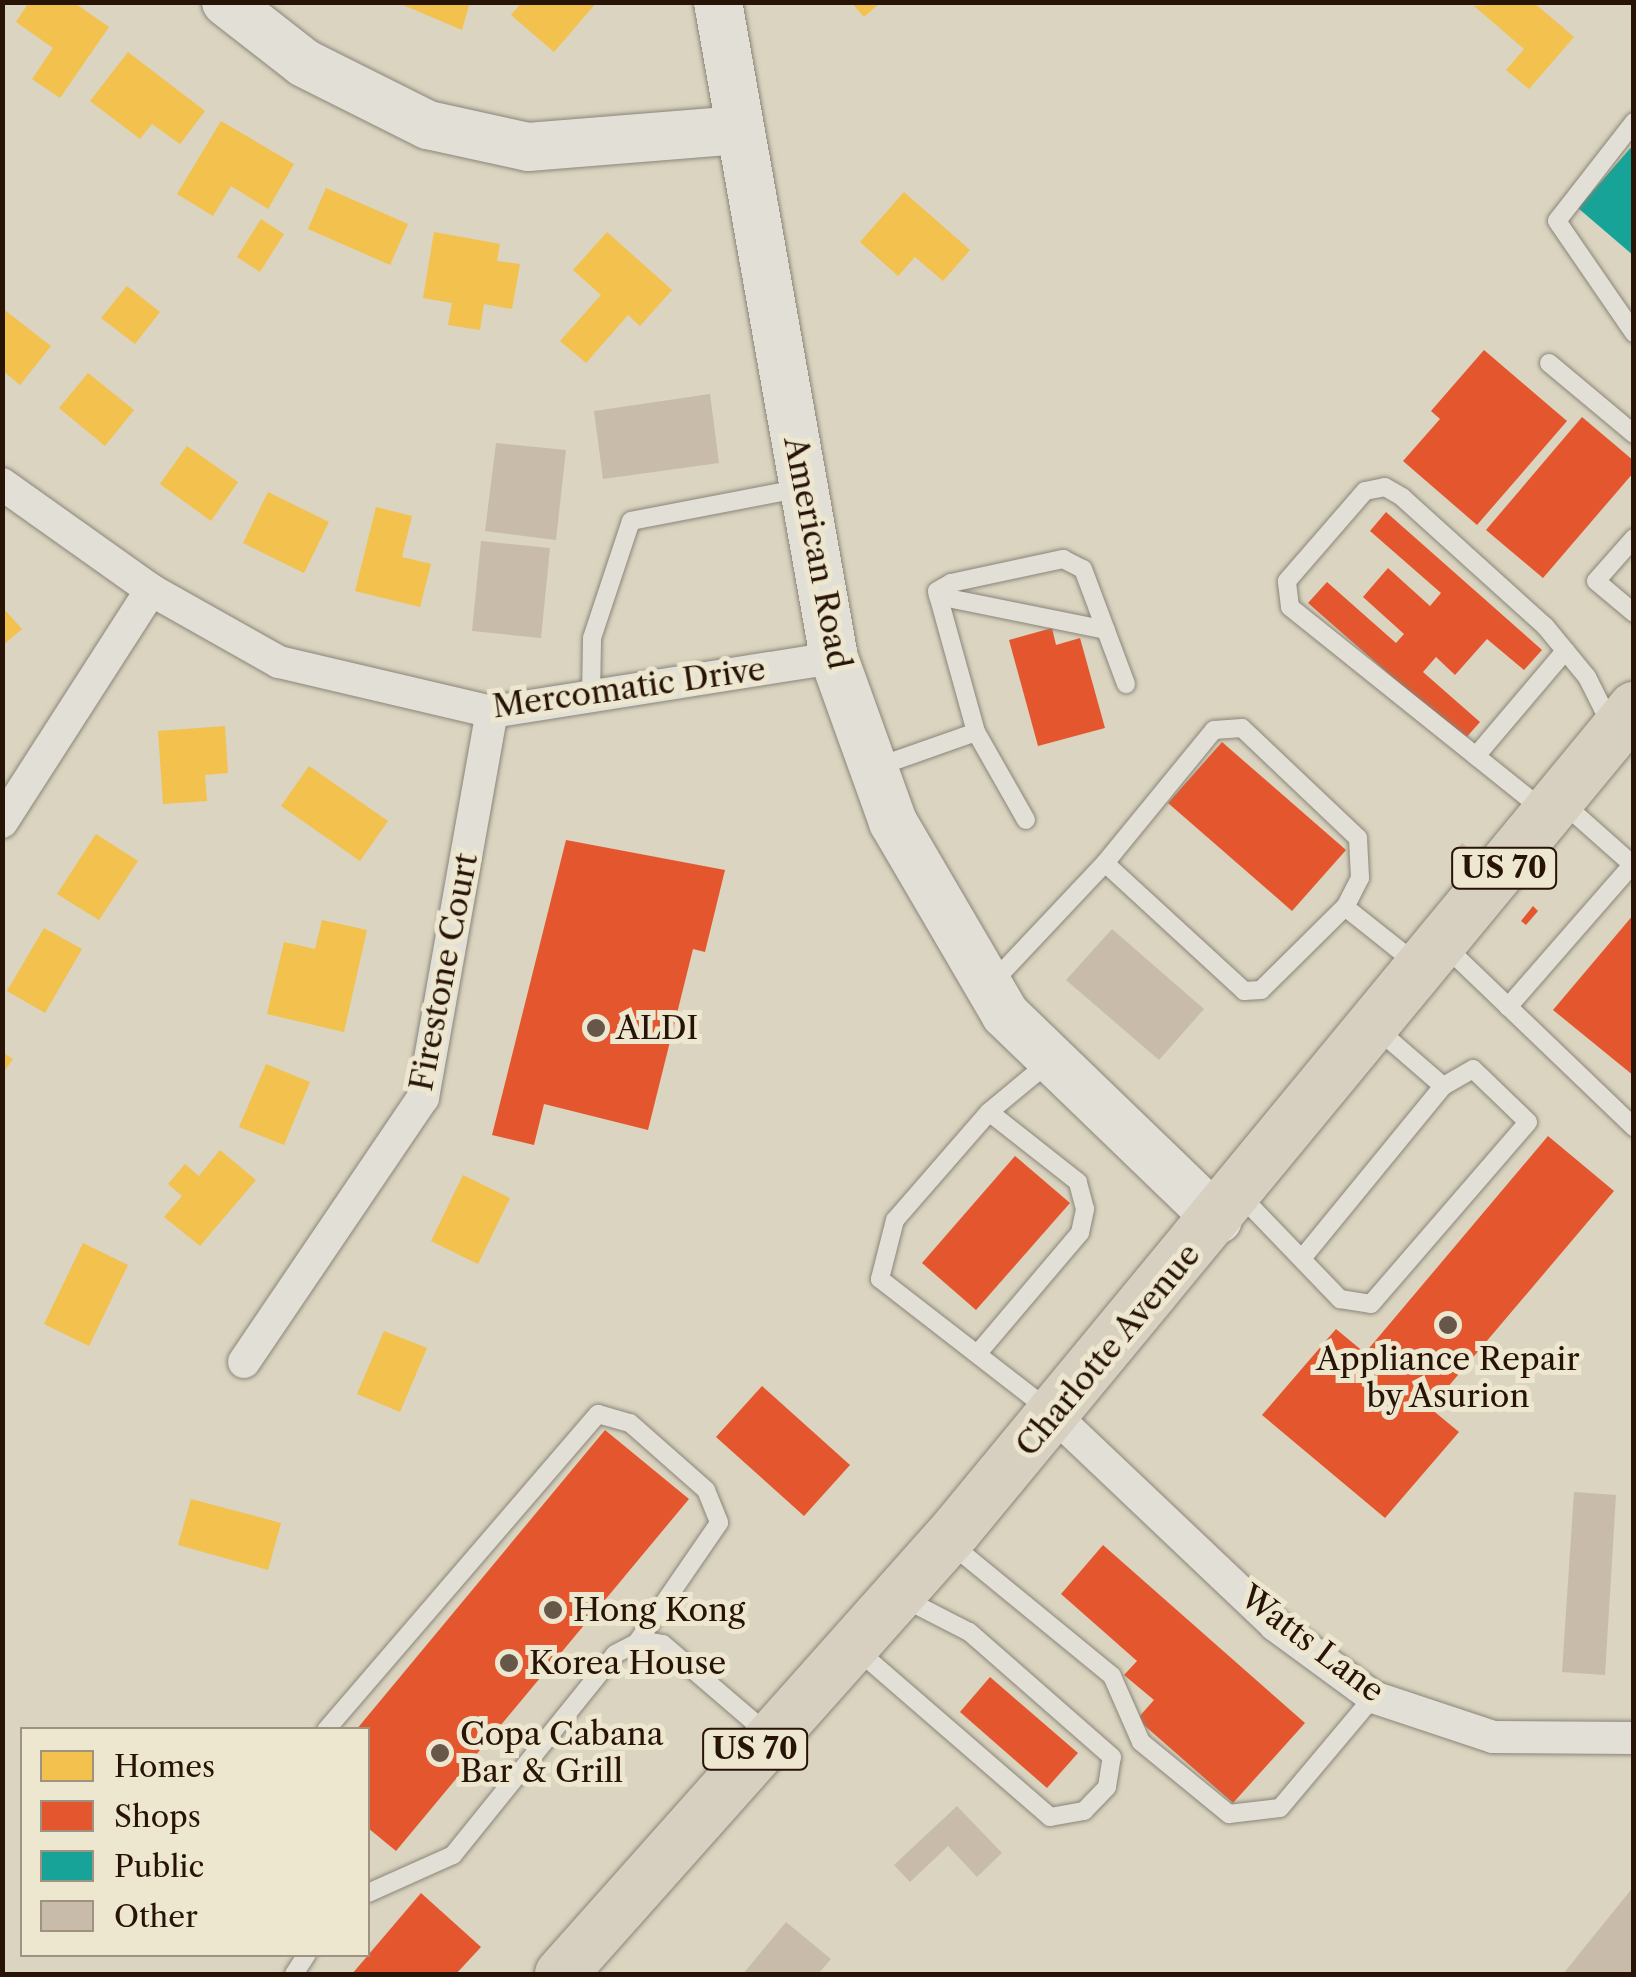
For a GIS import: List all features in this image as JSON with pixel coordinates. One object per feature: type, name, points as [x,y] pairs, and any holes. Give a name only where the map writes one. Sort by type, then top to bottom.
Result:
[{"type":"main road","name":"Charlotte Avenue","points":[[574,1969],[768,1734],[947,1540],[1228,1207],[1553,806],[1627,729]]},
{"type":"street","points":[[226,2],[304,63],[428,126],[528,147],[739,130]]},
{"type":"street","name":"American Road","points":[[718,2],[834,658],[893,822],[986,987],[1048,1062],[1228,1207]]},
{"type":"street","name":"Mercomatic Drive","points":[[2,484],[151,590],[278,662],[492,712],[834,658]]},
{"type":"street","points":[[2,822],[151,590]]},
{"type":"street","name":"Firestone Court","points":[[244,1362],[423,1098],[492,712]]},
{"type":"street","name":"Watts Lane","points":[[1053,1414],[1275,1624],[1373,1697],[1493,1737],[1634,1738]]},
{"type":"lane","points":[[1634,122],[1556,221],[1613,296],[1634,334]]},
{"type":"lane","points":[[1613,296],[1634,294]]},
{"type":"lane","points":[[1549,363],[1634,434]]},
{"type":"lane","points":[[1508,1007],[1632,866],[1553,806],[1476,756],[1290,607],[1288,581],[1365,491],[1385,486],[1564,652],[1627,729]]},
{"type":"lane","points":[[591,698],[592,638],[631,521],[803,488]]},
{"type":"lane","points":[[1634,538],[1596,581],[1634,613]]},
{"type":"lane","points":[[938,596],[951,583],[1064,559],[1082,569],[1126,684]]},
{"type":"lane","points":[[938,596],[1106,630]]},
{"type":"lane","points":[[938,596],[976,732],[1026,820]]},
{"type":"lane","points":[[1476,756],[1564,652]]},
{"type":"lane","points":[[986,987],[1105,863],[1214,730],[1242,728],[1358,838],[1360,878],[1345,907],[1261,990],[1244,991],[1105,863]]},
{"type":"lane","points":[[873,768],[976,732]]},
{"type":"lane","points":[[1345,907],[1433,957],[1508,1007],[1634,1127]]},
{"type":"lane","points":[[1375,1028],[1442,1086]]},
{"type":"lane","points":[[1048,1062],[988,1112],[895,1220],[880,1254],[888,1293],[979,1352],[1053,1414]]},
{"type":"lane","points":[[1228,1207],[1304,1256],[1340,1299],[1371,1304],[1528,1122],[1473,1069],[1442,1086],[1304,1256]]},
{"type":"lane","points":[[979,1352],[1080,1234],[1085,1209],[1078,1182],[988,1112]]},
{"type":"lane","points":[[329,1727],[598,1414],[630,1422],[706,1490],[719,1523],[638,1642],[615,1654],[453,1855],[372,1886]]},
{"type":"lane","points":[[947,1540],[1112,1676],[1141,1742],[1229,1814],[1253,1816],[1280,1808],[1373,1697]]},
{"type":"lane","points":[[851,1645],[1050,1817],[1084,1811],[1107,1787],[1112,1756],[969,1632],[897,1595]]},
{"type":"lane","points":[[638,1642],[663,1644],[768,1734]]},
{"type":"building: Homes","points":[[29,2],[73,2],[109,27],[60,98],[32,79],[53,48],[16,22]]},
{"type":"building: Homes","points":[[396,2],[470,2],[462,30]]},
{"type":"building: Homes","points":[[522,2],[597,2],[554,52],[511,15]]},
{"type":"building: Homes","points":[[851,2],[881,2],[864,17]]},
{"type":"building: Homes","points":[[1533,2],[1574,37],[1529,89],[1506,70],[1524,49],[1474,6]]},
{"type":"building: Homes","points":[[128,52],[205,111],[180,144],[152,124],[140,139],[90,101]]},
{"type":"building: Homes","points":[[221,121],[294,164],[268,209],[231,186],[213,216],[177,194]]},
{"type":"building: Homes","points":[[326,188],[408,224],[390,265],[308,229]]},
{"type":"building: Homes","points":[[904,192],[970,250],[943,281],[915,257],[898,276],[860,242]]},
{"type":"building: Homes","points":[[261,219],[284,234],[260,272],[237,257]]},
{"type":"building: Homes","points":[[434,232],[500,244],[497,261],[520,264],[512,309],[484,304],[480,330],[448,325],[452,303],[423,298]]},
{"type":"building: Homes","points":[[607,232],[672,290],[640,326],[628,315],[586,363],[560,341],[601,295],[573,270]]},
{"type":"building: Homes","points":[[127,286],[160,312],[135,344],[101,318]]},
{"type":"building: Homes","points":[[2,308],[51,346],[20,385],[2,370]]},
{"type":"building: Homes","points":[[88,373],[134,410],[105,446],[59,408]]},
{"type":"building: Homes","points":[[187,446],[238,482],[211,521],[160,484]]},
{"type":"building: Homes","points":[[268,492],[329,522],[304,573],[243,543]]},
{"type":"building: Homes","points":[[376,507],[412,516],[402,557],[431,564],[420,607],[355,591]]},
{"type":"building: Homes","points":[[2,607],[22,629],[2,646]]},
{"type":"building: Homes","points":[[225,726],[228,773],[205,775],[207,801],[163,804],[158,731]]},
{"type":"building: Homes","points":[[309,766],[388,821],[360,861],[281,806]]},
{"type":"building: Homes","points":[[96,834],[138,861],[99,920],[57,894]]},
{"type":"building: Homes","points":[[322,920],[367,930],[344,1032],[267,1014],[284,942],[315,949]]},
{"type":"building: Homes","points":[[44,928],[82,949],[45,1013],[7,991]]},
{"type":"building: Homes","points":[[2,1052],[13,1059],[2,1074]]},
{"type":"building: Homes","points":[[266,1064],[310,1082],[284,1145],[239,1127]]},
{"type":"building: Homes","points":[[220,1150],[256,1180],[200,1246],[164,1217],[182,1196],[168,1184],[185,1164],[199,1176]]},
{"type":"building: Homes","points":[[463,1175],[510,1198],[478,1264],[431,1241]]},
{"type":"building: Homes","points":[[83,1243],[128,1265],[89,1346],[44,1324]]},
{"type":"building: Homes","points":[[384,1331],[427,1348],[400,1412],[357,1394]]},
{"type":"building: Homes","points":[[191,1499],[281,1523],[268,1570],[178,1545]]},
{"type":"building: Shops","points":[[1484,350],[1567,421],[1477,525],[1403,461],[1440,419],[1431,411]]},
{"type":"building: Shops","points":[[1582,417],[1634,461],[1634,472],[1543,578],[1486,530]]},
{"type":"building: Shops","points":[[1386,512],[1542,650],[1524,670],[1487,639],[1455,675],[1436,657],[1423,672],[1480,722],[1464,740],[1308,603],[1327,582],[1396,643],[1404,634],[1363,597],[1388,568],[1430,606],[1441,593],[1370,531]]},
{"type":"building: Shops","points":[[1052,628],[1056,645],[1080,638],[1105,728],[1038,746],[1009,640]]},
{"type":"building: Shops","points":[[1222,742],[1346,850],[1292,911],[1168,803]]},
{"type":"building: Shops","name":"ALDI","points":[[566,840],[725,870],[705,952],[693,949],[648,1130],[544,1104],[534,1145],[492,1135]]},
{"type":"building: Shops","points":[[1533,906],[1538,911],[1526,925],[1521,921]]},
{"type":"building: Shops","points":[[1634,914],[1634,1076],[1553,1010]]},
{"type":"building: Shops","points":[[1548,1136],[1614,1191],[1430,1408],[1459,1432],[1385,1518],[1262,1415],[1336,1329],[1365,1353]]},
{"type":"building: Shops","points":[[1015,1156],[1070,1203],[976,1310],[922,1263]]},
{"type":"building: Shops","points":[[762,1386],[850,1465],[804,1516],[716,1437]]},
{"type":"building: Shops","points":[[605,1430],[689,1499],[396,1851],[370,1830],[370,1727],[358,1727]]},
{"type":"building: Shops","points":[[1103,1545],[1305,1723],[1233,1803],[1137,1719],[1154,1700],[1124,1675],[1137,1661],[1061,1594]]},
{"type":"building: Shops","points":[[990,1677],[1078,1753],[1047,1788],[960,1712]]},
{"type":"building: Shops","points":[[421,1893],[481,1947],[456,1974],[352,1974]]},
{"type":"building: Public","points":[[1634,144],[1634,256],[1578,208]]},
{"type":"building: Other","points":[[710,394],[719,463],[603,479],[594,411]]},
{"type":"building: Other","points":[[496,443],[566,450],[556,540],[485,531]]},
{"type":"building: Other","points":[[481,541],[550,548],[541,638],[472,631]]},
{"type":"building: Other","points":[[1462,843],[1467,847],[1455,862],[1450,858]]},
{"type":"building: Other","points":[[1112,929],[1204,1009],[1159,1060],[1066,980]]},
{"type":"building: Other","points":[[1574,1492],[1616,1495],[1605,1675],[1562,1672]]},
{"type":"building: Other","points":[[957,1806],[1002,1853],[977,1877],[948,1846],[910,1882],[894,1865]]},
{"type":"building: Other","points":[[1634,1886],[1634,1974],[1563,1974]]},
{"type":"building: Other","points":[[786,1922],[831,1959],[818,1974],[743,1974]]},
{"type":"place","name":"ALDI","points":[[596,1028]]},
{"type":"place","name":"Appliance Repair by Asurion","points":[[1448,1325]]},
{"type":"place","name":"Hong Kong","points":[[553,1610]]},
{"type":"place","name":"Korea House","points":[[509,1663]]},
{"type":"place","name":"Copa Cabana Bar & Grill","points":[[440,1753]]}]
